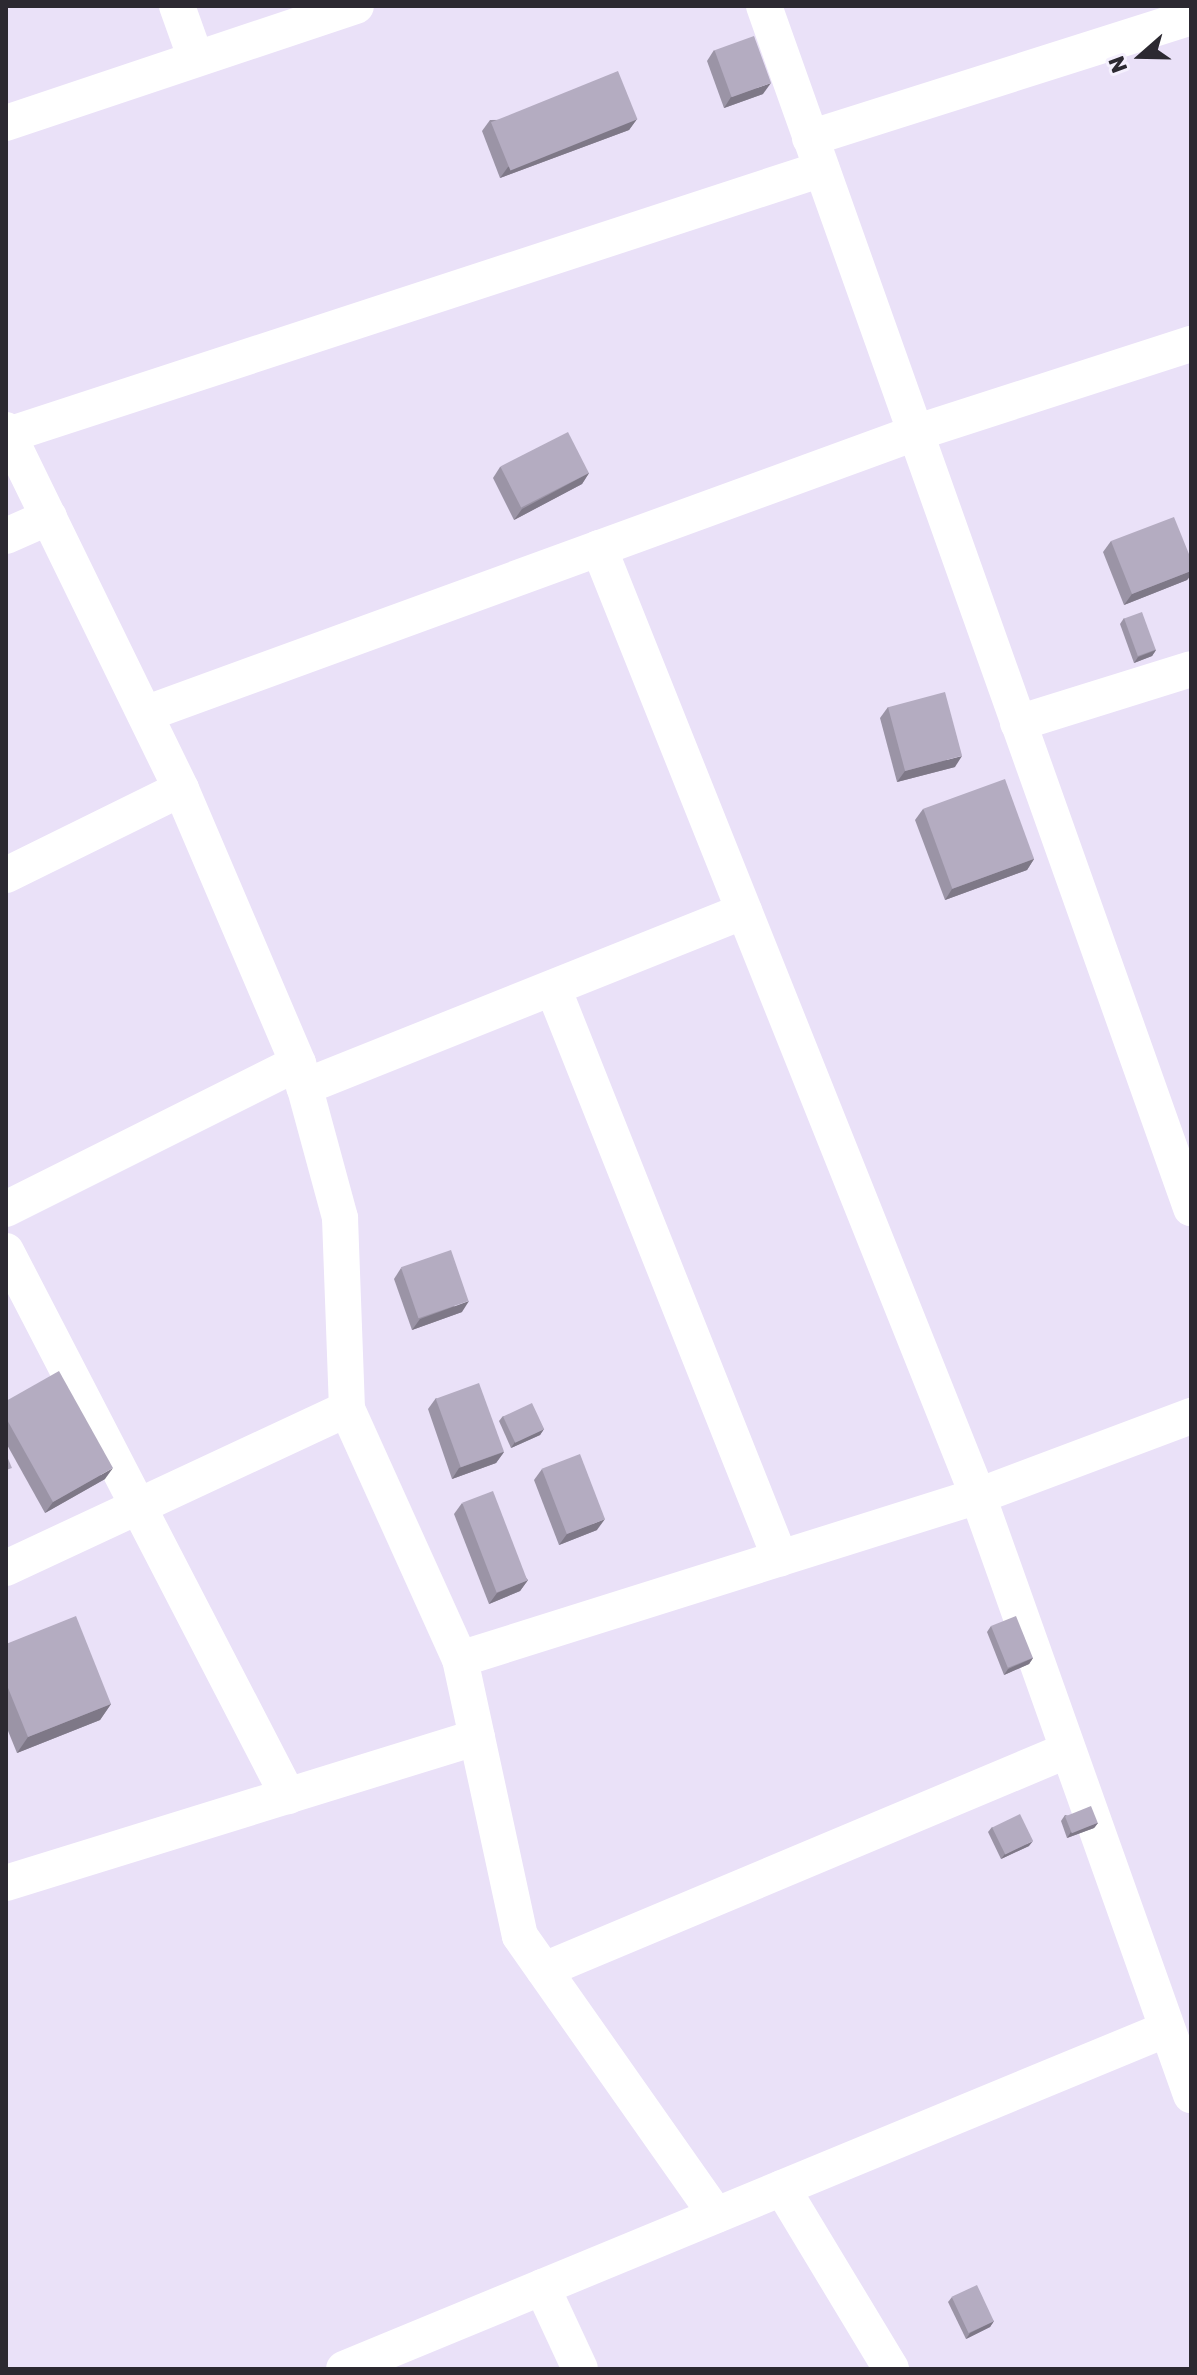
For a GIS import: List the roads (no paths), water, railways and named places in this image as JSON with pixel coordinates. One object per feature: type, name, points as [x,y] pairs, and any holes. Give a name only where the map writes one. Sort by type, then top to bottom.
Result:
[{"type":"street","points":[[177,6],[196,59]]},
{"type":"street","points":[[6,123],[356,6]]},
{"type":"street","points":[[764,6],[1191,1208]]},
{"type":"street","points":[[716,2215],[520,1936],[460,1659],[347,1409],[340,1218],[301,1075],[181,789],[7,433],[816,153],[1191,17]]},
{"type":"street","points":[[145,714],[915,433],[1191,344]]},
{"type":"street","points":[[6,536],[49,517]]},
{"type":"street","points":[[599,548],[978,1496],[1191,2095]]},
{"type":"street","points":[[1018,723],[1191,669]]},
{"type":"street","points":[[6,875],[181,789]]},
{"type":"street","points":[[6,1209],[301,1075],[553,988],[744,911]]},
{"type":"street","points":[[553,988],[780,1558]]},
{"type":"street","points":[[6,1251],[288,1796]]},
{"type":"street","points":[[6,1568],[347,1409]]},
{"type":"street","points":[[460,1659],[978,1496],[1191,1416]]},
{"type":"street","points":[[6,1883],[477,1737]]},
{"type":"street","points":[[544,1970],[1068,1750]]},
{"type":"street","points":[[344,2369],[1167,2029]]},
{"type":"street","points":[[782,2188],[891,2369]]},
{"type":"street","points":[[542,2287],[580,2369]]}]
